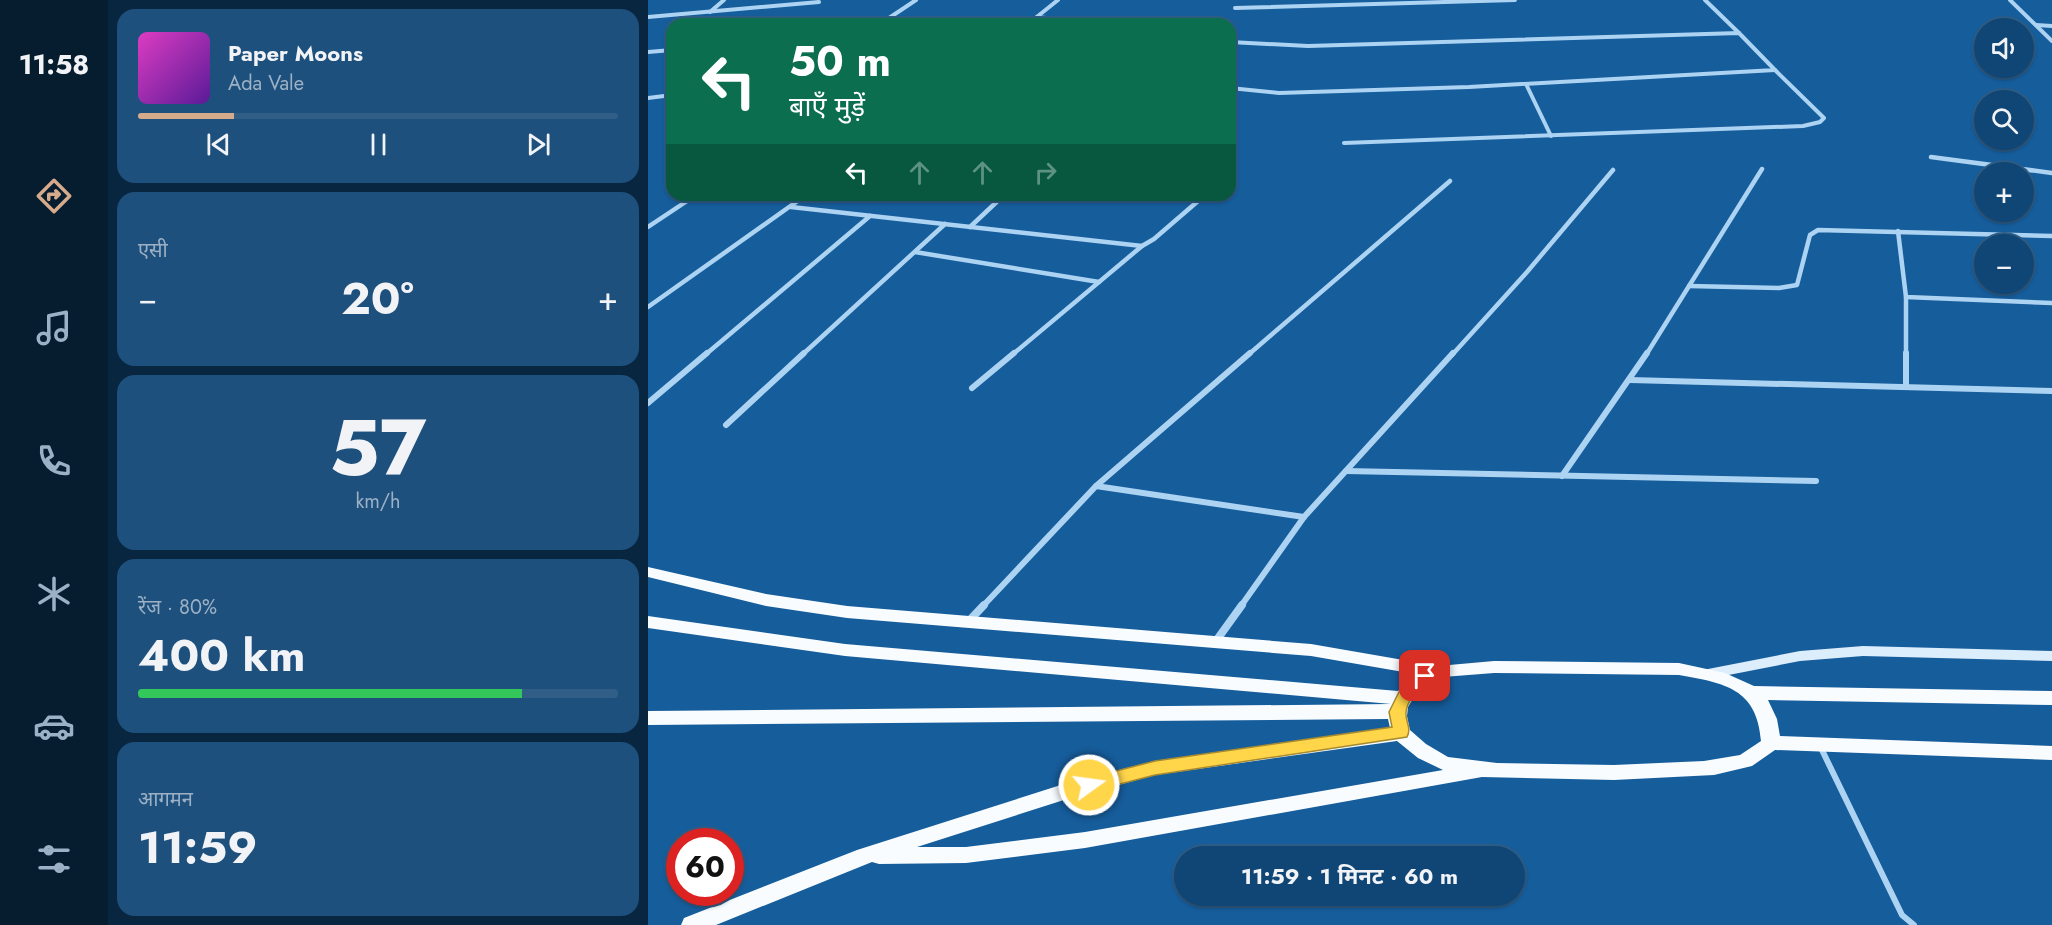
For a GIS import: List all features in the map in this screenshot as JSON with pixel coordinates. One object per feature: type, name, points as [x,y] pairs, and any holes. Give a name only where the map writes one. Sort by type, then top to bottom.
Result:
[{"type":"main road","points":[[648,572],[766,600],[847,612],[1311,650],[1438,672]]},
{"type":"main road","points":[[648,622],[845,650],[1400,705]]},
{"type":"main road","points":[[2052,698],[1753,693],[1730,680],[1679,669],[1494,667],[1438,672],[1425,676],[1407,690],[1400,705],[1401,732],[1419,750],[1442,763],[1488,770],[1606,773],[1705,769],[1746,760],[1760,753],[1770,743],[2052,753]]},
{"type":"main road","points":[[1753,693],[1768,718],[1770,743]]},
{"type":"main road","points":[[648,718],[1400,705]]},
{"type":"main road","points":[[692,925],[864,856],[1067,791],[1155,768],[1401,732]]},
{"type":"main road","points":[[864,856],[966,855],[1085,840],[1488,770]]},
{"type":"street","points":[[709,12],[724,0]]},
{"type":"street","points":[[784,5],[785,0]]},
{"type":"street","points":[[889,18],[916,0]]},
{"type":"street","points":[[1037,17],[1058,0]]},
{"type":"street","points":[[1235,8],[1515,0]]},
{"type":"street","points":[[1344,143],[1803,126],[1820,122],[1824,118],[1705,0]]},
{"type":"street","points":[[2010,0],[2052,41]]},
{"type":"street","points":[[648,17],[819,2]]},
{"type":"street","points":[[1037,17],[1046,18]]},
{"type":"street","points":[[2036,25],[2052,26]]},
{"type":"street","points":[[1236,42],[1308,46],[1739,33]]},
{"type":"street","points":[[648,52],[666,50]]},
{"type":"street","points":[[1236,89],[1279,93],[1526,84],[1776,70]]},
{"type":"street","points":[[1526,84],[1551,136]]},
{"type":"street","points":[[648,98],[666,96]]},
{"type":"street","points":[[1931,157],[2052,173]]},
{"type":"street","points":[[1562,476],[1630,380],[1762,169]]},
{"type":"street","points":[[1215,642],[1304,517],[1527,272],[1613,170]]},
{"type":"street","points":[[968,622],[1096,486],[1450,182]]},
{"type":"street","points":[[648,227],[687,201]]},
{"type":"street","points":[[648,306],[798,201]]},
{"type":"street","points":[[970,227],[998,201]]},
{"type":"street","points":[[972,388],[1198,201]]},
{"type":"street","points":[[790,207],[1142,246]]},
{"type":"street","points":[[648,403],[870,216]]},
{"type":"street","points":[[726,425],[945,224]]},
{"type":"street","points":[[1689,286],[1779,288],[1797,285],[1813,231],[2052,236]]},
{"type":"street","points":[[1898,231],[1906,297],[1906,387]]},
{"type":"street","points":[[915,252],[1099,282]]},
{"type":"street","points":[[1906,297],[2052,303]]},
{"type":"street","points":[[1630,380],[2052,391]]},
{"type":"street","points":[[1346,471],[1816,481]]},
{"type":"street","points":[[1096,486],[1304,517]]},
{"type":"street","points":[[1708,674],[1800,656],[1863,651],[2052,656]]},
{"type":"lane","points":[[1820,745],[1902,915],[1914,925]]},
{"type":"route","points":[[1089,785],[1155,768],[1401,732],[1398,712],[1403,698],[1407,690],[1425,676]]}]
